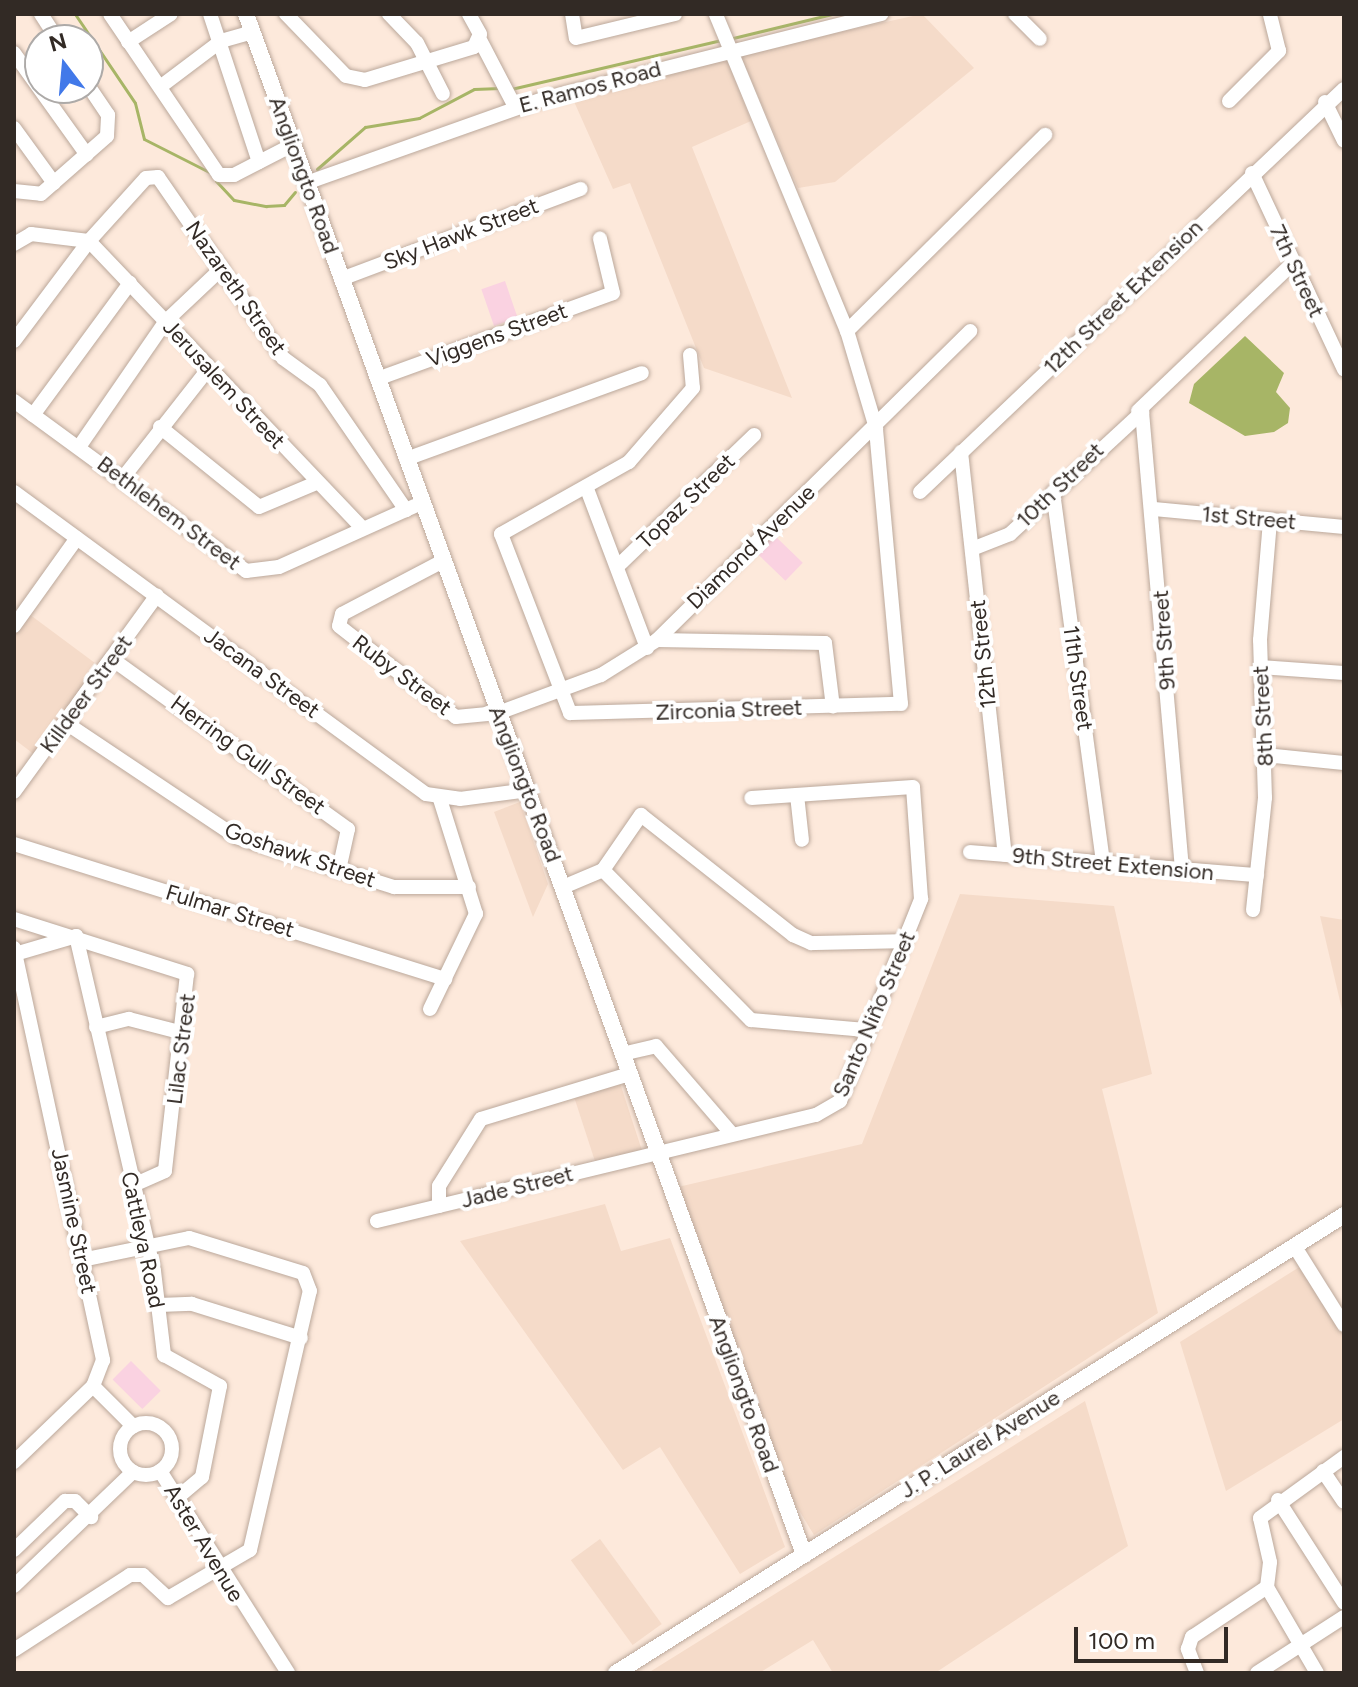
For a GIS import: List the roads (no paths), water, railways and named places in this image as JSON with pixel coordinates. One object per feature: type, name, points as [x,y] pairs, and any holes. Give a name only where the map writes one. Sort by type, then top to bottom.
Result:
[{"type":"main road","name":"Angliongto Road","points":[[246,14],[804,1555]]},
{"type":"main road","name":"J. P. Laurel Avenue","points":[[616,1673],[1344,1215]]},
{"type":"street","points":[[110,14],[209,165],[225,177],[292,145]]},
{"type":"street","points":[[128,42],[171,14]]},
{"type":"street","points":[[210,14],[259,162]]},
{"type":"street","points":[[286,14],[353,80],[429,65],[474,47],[479,36]]},
{"type":"street","points":[[389,14],[429,65],[443,94]]},
{"type":"street","points":[[469,14],[515,107]]},
{"type":"street","points":[[572,14],[576,38],[675,14]]},
{"type":"street","points":[[716,14],[847,331],[876,428]]},
{"type":"street","name":"E. Ramos Road","points":[[306,183],[515,107],[728,42],[881,14]]},
{"type":"street","points":[[1015,14],[1040,39]]},
{"type":"street","points":[[1229,101],[1279,51],[1270,14]]},
{"type":"street","points":[[160,87],[221,41],[253,32]]},
{"type":"street","points":[[14,53],[87,155]]},
{"type":"street","name":"12th Street Extension","points":[[920,492],[1325,102],[1344,89]]},
{"type":"street","points":[[1325,102],[1344,141]]},
{"type":"street","points":[[14,191],[33,197],[87,155],[111,123],[100,104]]},
{"type":"street","points":[[14,128],[51,186]]},
{"type":"street","points":[[847,331],[1045,135]]},
{"type":"street","name":"7th Street","points":[[1252,173],[1344,369]]},
{"type":"street","name":"Nazareth Street","points":[[89,241],[146,178],[158,177],[283,358],[320,385],[406,510]]},
{"type":"street","name":"Sky Hawk Street","points":[[341,279],[581,189]]},
{"type":"street","points":[[14,244],[31,234],[89,241],[14,341]]},
{"type":"street","name":"Viggens Street","points":[[377,379],[615,290],[600,239]]},
{"type":"street","name":"Jerusalem Street","points":[[89,241],[361,527]]},
{"type":"street","name":"10th Street","points":[[972,549],[1003,540],[1293,263]]},
{"type":"street","points":[[79,447],[166,321],[222,268]]},
{"type":"street","points":[[33,415],[130,283]]},
{"type":"street","name":"Diamond Avenue","points":[[498,713],[560,692],[652,644],[876,428],[970,331]]},
{"type":"street","points":[[560,692],[501,534],[587,489],[629,462],[683,404],[695,379],[690,355]]},
{"type":"street","points":[[122,479],[209,368]]},
{"type":"street","points":[[406,459],[642,373]]},
{"type":"street","name":"Bethlehem Street","points":[[14,401],[246,571],[279,567],[361,527],[423,504]]},
{"type":"street","name":"9th Street","points":[[1140,412],[1154,509],[1182,869]]},
{"type":"street","points":[[160,427],[259,507],[316,483]]},
{"type":"street","name":"Zirconia Street","points":[[560,692],[576,715],[897,706],[904,695],[876,428]]},
{"type":"street","name":"Topaz Street","points":[[618,566],[754,435]]},
{"type":"street","name":"12th Street","points":[[961,452],[1005,855]]},
{"type":"street","points":[[587,489],[652,644],[825,643],[833,707]]},
{"type":"street","name":"Jacana Street","points":[[14,492],[440,799]]},
{"type":"street","name":"11th Street","points":[[1053,492],[1103,863]]},
{"type":"street","name":"1st Street","points":[[1154,509],[1344,527]]},
{"type":"street","name":"8th Street","points":[[1253,910],[1265,755],[1260,667],[1270,521]]},
{"type":"street","points":[[14,626],[77,538]]},
{"type":"street","name":"Ruby Street","points":[[443,561],[342,614],[339,626],[447,713],[498,713]]},
{"type":"street","name":"Killdeer Street","points":[[14,792],[157,595]]},
{"type":"street","name":"Herring Gull Street","points":[[112,659],[348,829],[339,870]]},
{"type":"street","points":[[1260,667],[1344,673]]},
{"type":"street","name":"Goshawk Street","points":[[66,723],[203,821],[339,870],[425,891],[469,887]]},
{"type":"street","points":[[1265,755],[1344,763]]},
{"type":"street","name":"Santo Niño Street","points":[[657,1153],[834,1108],[904,941],[923,889],[913,787],[797,795]]},
{"type":"street","points":[[430,1009],[476,922],[469,887],[440,799],[528,790]]},
{"type":"street","points":[[751,798],[797,795],[802,840]]},
{"type":"street","points":[[563,887],[603,870],[641,815],[793,935],[811,943],[904,941]]},
{"type":"street","name":"Fulmar Street","points":[[14,844],[445,979]]},
{"type":"street","name":"9th Street Extension","points":[[970,852],[1257,875]]},
{"type":"street","points":[[603,870],[751,1020],[866,1030]]},
{"type":"street","name":"Lilac Street","points":[[14,919],[183,970],[189,986],[165,1171],[132,1186]]},
{"type":"street","points":[[15,951],[76,936]]},
{"type":"street","name":"Cattleya Road","points":[[76,936],[148,1246],[166,1360],[212,1376],[221,1390],[202,1477],[177,1498]]},
{"type":"street","name":"Jasmine Street","points":[[15,951],[103,1360],[93,1386]]},
{"type":"street","points":[[96,1027],[129,1019],[183,1033]]},
{"type":"street","points":[[622,1054],[656,1046],[732,1134]]},
{"type":"street","points":[[439,1206],[439,1186],[481,1119],[629,1074]]},
{"type":"street","name":"Jade Street","points":[[377,1221],[657,1153]]},
{"type":"street","points":[[14,1650],[130,1575],[143,1575],[168,1598],[252,1546],[301,1338],[309,1281],[296,1270],[196,1239],[82,1260]]},
{"type":"street","points":[[1295,1247],[1344,1325]]},
{"type":"street","points":[[159,1305],[192,1304],[301,1338]]},
{"type":"street","points":[[14,1462],[93,1386],[133,1426]]},
{"type":"street","points":[[14,1586],[91,1517],[133,1472],[160,1471],[171,1455],[167,1434],[154,1424],[133,1426]]},
{"type":"street","points":[[133,1426],[119,1447],[133,1472]]},
{"type":"street","points":[[1317,1673],[1267,1587],[1270,1562],[1260,1518],[1278,1500],[1344,1457]]},
{"type":"street","name":"Aster Avenue","points":[[160,1471],[248,1614],[273,1657],[278,1673]]},
{"type":"street","points":[[1323,1471],[1344,1502]]},
{"type":"street","points":[[1278,1500],[1344,1603]]},
{"type":"street","points":[[14,1550],[65,1501],[91,1517]]},
{"type":"street","points":[[1197,1673],[1188,1649],[1192,1637],[1267,1587]]},
{"type":"street","points":[[1257,1673],[1344,1617]]},
{"type":"street","name":"Aster Avenue","points":[[273,1657],[288,1673]]},
{"type":"waterway","points":[[75,14],[135,103],[144,139],[209,172]]},
{"type":"waterway","points":[[733,38],[832,14]]},
{"type":"waterway","points":[[511,89],[722,40]]},
{"type":"waterway","points":[[317,169],[365,127],[419,118],[474,89],[500,88]]},
{"type":"waterway","points":[[216,181],[234,200],[266,206],[284,205],[295,192]]}]
